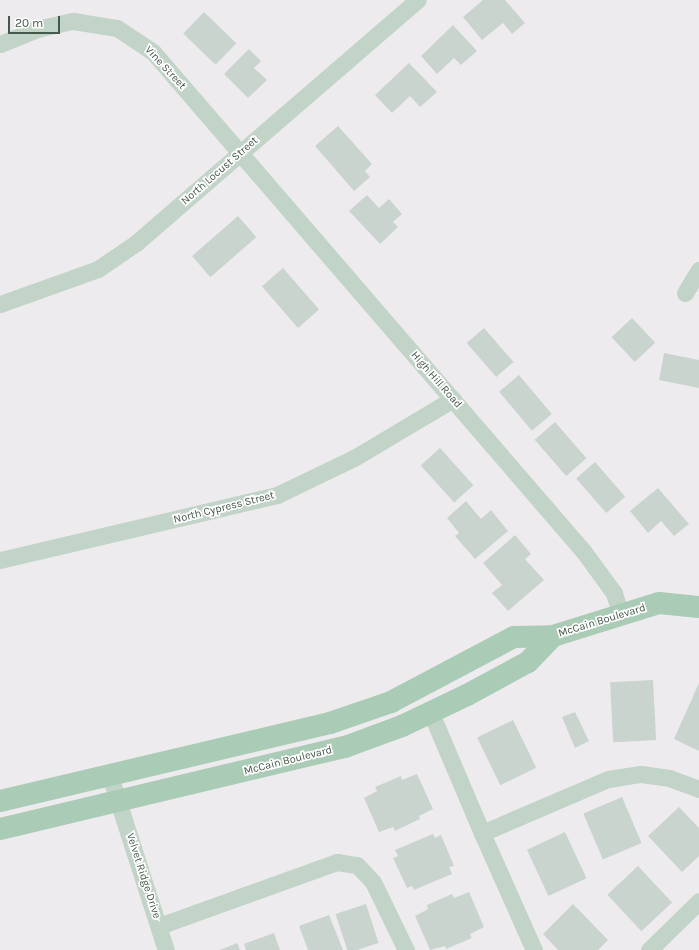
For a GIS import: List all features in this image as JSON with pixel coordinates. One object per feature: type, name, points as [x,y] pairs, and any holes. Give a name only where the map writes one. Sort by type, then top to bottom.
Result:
[{"type":"main road","name":"McCain Boulevard","points":[[0,801],[300,731],[391,702],[514,637],[553,636],[620,613],[659,603],[699,607]]},
{"type":"main road","name":"McCain Boulevard","points":[[0,829],[118,802],[346,746],[431,713],[528,662],[553,636]]},
{"type":"main road","points":[[300,731],[305,757]]},
{"type":"street","name":"North Locust Street","points":[[0,304],[65,283],[114,259],[418,0]]},
{"type":"street","name":"Vine Street","points":[[0,44],[66,21],[117,28],[152,52],[240,153]]},
{"type":"street","name":"High Hill Road","points":[[240,153],[584,552],[614,593],[620,613]]},
{"type":"street","points":[[685,293],[699,270]]},
{"type":"street","name":"North Cypress Street","points":[[0,560],[276,495],[354,458],[452,399]]},
{"type":"street","points":[[431,713],[534,950]]},
{"type":"street","points":[[482,833],[608,779],[641,774],[669,778],[699,789]]},
{"type":"street","name":"Velvet Ridge Drive","points":[[110,776],[159,926],[162,948]]},
{"type":"street","points":[[159,926],[337,862],[357,865],[374,882],[406,950]]},
{"type":"street","points":[[649,950],[699,901]]},
{"type":"building","points":[[483,0],[505,0],[525,23],[512,34],[503,23],[482,40],[463,17]]},
{"type":"building","points":[[204,12],[236,43],[216,65],[183,34]]},
{"type":"building","points":[[453,25],[477,51],[461,65],[454,58],[437,74],[421,56]]},
{"type":"building","points":[[249,49],[261,61],[254,68],[267,80],[248,98],[224,74]]},
{"type":"building","points":[[409,63],[437,92],[420,107],[410,96],[392,113],[375,95]]},
{"type":"building","points":[[338,126],[372,164],[365,171],[370,177],[354,191],[315,146]]},
{"type":"building","points":[[367,195],[379,208],[389,199],[402,214],[393,222],[398,227],[380,244],[349,211]]},
{"type":"building","points":[[238,216],[256,237],[210,277],[192,256]]},
{"type":"building","points":[[283,268],[319,310],[298,328],[262,286]]},
{"type":"building","points":[[632,318],[655,343],[635,362],[612,337]]},
{"type":"building","points":[[484,328],[514,362],[496,377],[467,343]]},
{"type":"building","points":[[664,353],[699,360],[699,388],[659,380]]},
{"type":"building","points":[[519,375],[552,414],[532,431],[499,392]]},
{"type":"building","points":[[555,422],[586,458],[566,476],[535,440]]},
{"type":"building","points":[[440,448],[473,485],[454,503],[421,465]]},
{"type":"building","points":[[595,462],[625,497],[606,513],[576,478]]},
{"type":"building","points":[[658,488],[689,524],[674,536],[661,521],[648,533],[630,511]]},
{"type":"building","points":[[466,501],[481,519],[491,510],[508,531],[475,559],[455,536],[459,533],[447,518]]},
{"type":"building","points":[[515,535],[531,554],[525,559],[544,580],[508,611],[492,593],[502,585],[483,563]]},
{"type":"building","points":[[653,680],[656,740],[613,742],[610,682]]},
{"type":"building","points":[[699,683],[699,751],[674,739]]},
{"type":"building","points":[[575,712],[589,741],[575,748],[562,717]]},
{"type":"building","points":[[513,720],[536,768],[500,785],[477,738]]},
{"type":"building","points":[[417,774],[433,809],[419,816],[420,819],[395,831],[393,827],[379,832],[364,798],[377,791],[375,787],[401,776],[402,780]]},
{"type":"building","points":[[622,797],[642,843],[603,859],[583,813]]},
{"type":"building","points":[[679,807],[699,828],[699,856],[682,872],[648,836]]},
{"type":"building","points":[[565,832],[587,878],[548,896],[527,850]]},
{"type":"building","points":[[433,834],[435,838],[441,835],[454,866],[449,867],[452,874],[414,890],[412,886],[407,888],[393,858],[398,856],[395,850]]},
{"type":"building","points":[[638,866],[672,903],[641,931],[607,895]]},
{"type":"building","points":[[469,892],[484,927],[470,934],[472,938],[446,949],[445,946],[430,950],[415,916],[428,909],[427,905],[452,894],[454,898]]},
{"type":"building","points":[[366,904],[379,943],[357,950],[347,950],[336,914]]},
{"type":"building","points":[[573,904],[608,940],[598,950],[558,950],[543,934]]},
{"type":"building","points":[[329,915],[343,950],[308,950],[299,926]]},
{"type":"building","points":[[274,933],[280,950],[246,950],[244,944]]},
{"type":"building","points":[[237,943],[240,950],[220,950]]}]
